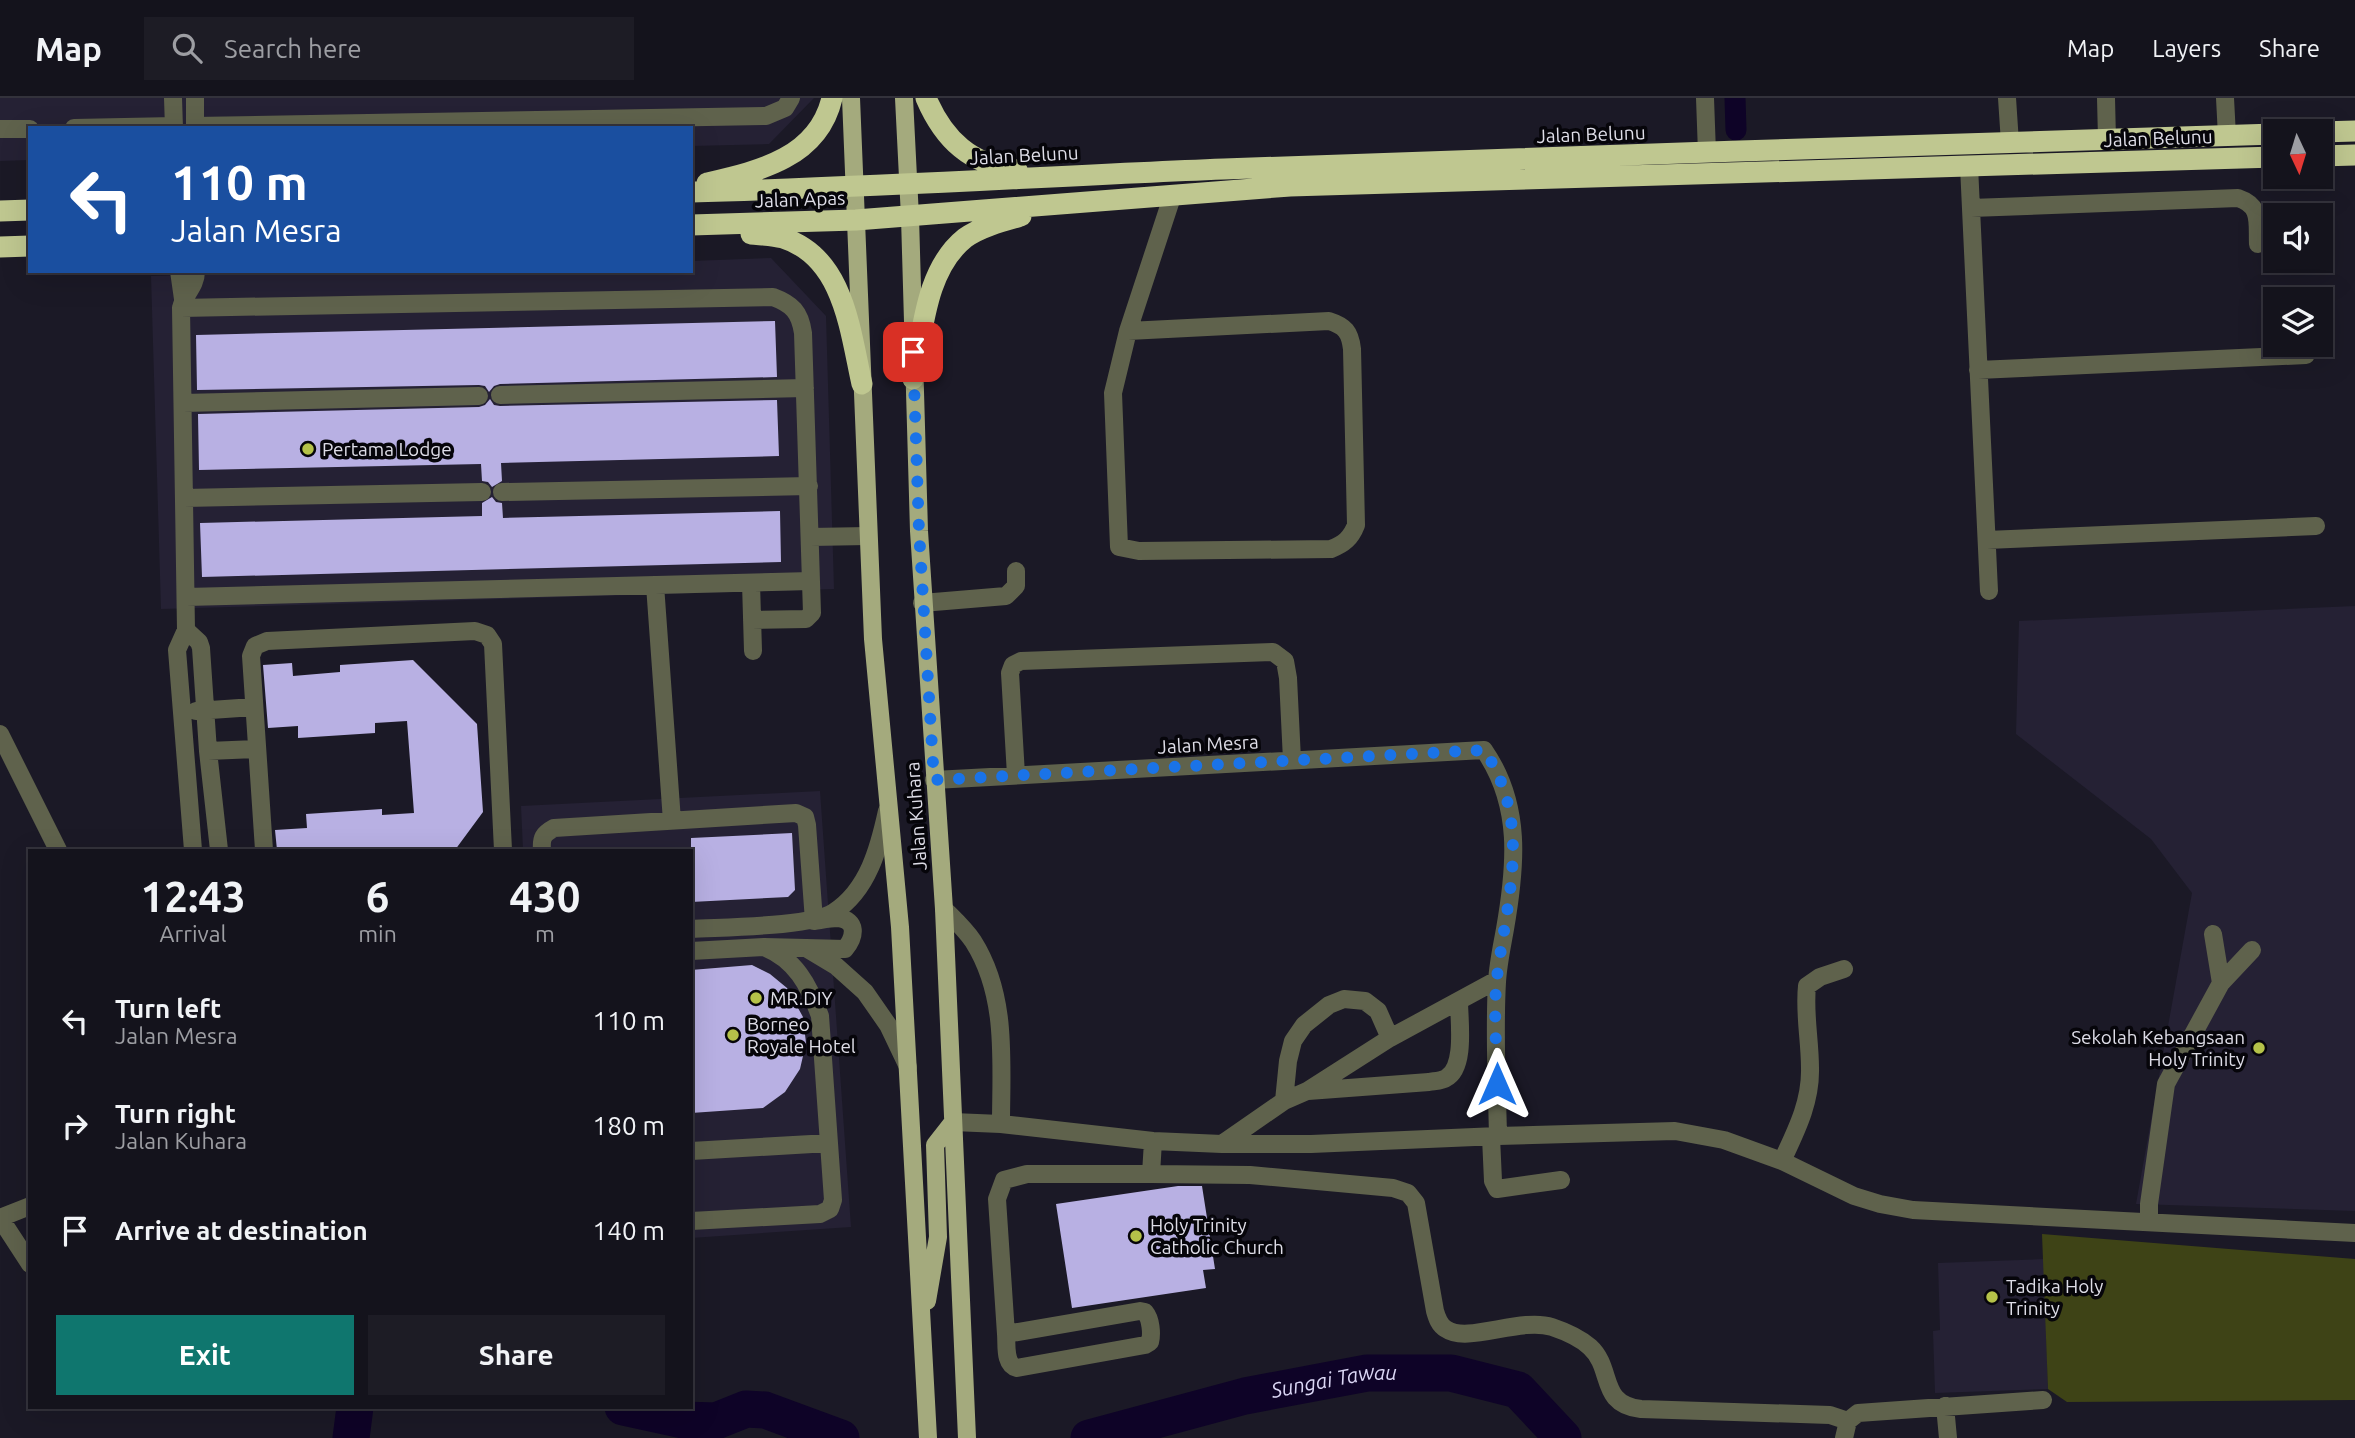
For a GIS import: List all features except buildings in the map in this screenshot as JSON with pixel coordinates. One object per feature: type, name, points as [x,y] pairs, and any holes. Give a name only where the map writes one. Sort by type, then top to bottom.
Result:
[{"type":"highway","points":[[693,187],[754,172],[797,151],[817,133],[829,111],[832,98]]},
{"type":"highway","points":[[926,98],[943,129],[967,155],[1000,168],[1061,175]]},
{"type":"highway","points":[[2333,132],[2355,131]]},
{"type":"highway","name":"Jalan Belunu","points":[[909,184],[1061,175],[2263,134]]},
{"type":"highway","points":[[2333,156],[2355,155]]},
{"type":"highway","name":"Jalan Belunu","points":[[910,216],[1303,186],[2263,157]]},
{"type":"highway","name":"Jalan Apas","points":[[693,192],[909,184]]},
{"type":"highway","points":[[913,379],[932,288],[945,262],[966,238],[997,223],[1063,204]]},
{"type":"highway","points":[[0,211],[28,210]]},
{"type":"highway","name":"Jalan Apas","points":[[693,227],[910,216]]},
{"type":"highway","points":[[693,227],[781,238],[802,246],[822,263],[835,283],[845,307],[862,384]]},
{"type":"highway","points":[[0,247],[28,246]]},
{"type":"main road","points":[[852,98],[855,188]]},
{"type":"main road","points":[[904,98],[909,184]]},
{"type":"main road","name":"Jalan Kuhara","points":[[909,184],[922,603],[944,909],[967,1438]]},
{"type":"main road","name":"Jalan Kuhara","points":[[855,188],[873,639],[900,927],[928,1438]]},
{"type":"main road","points":[[921,1333],[938,1237],[935,1145],[953,1122]]},
{"type":"street","points":[[173,98],[174,126]]},
{"type":"street","points":[[195,98],[195,126]]},
{"type":"street","points":[[1705,98],[1707,153]]},
{"type":"street","points":[[2007,98],[2010,143]]},
{"type":"street","points":[[2106,98],[2107,139]]},
{"type":"street","points":[[2225,98],[2227,135]]},
{"type":"street","points":[[247,126],[766,116],[777,113],[788,103]]},
{"type":"street","points":[[0,129],[28,129]]},
{"type":"street","points":[[1969,166],[1989,591]]},
{"type":"street","points":[[1128,331],[1329,321],[1343,325],[1350,335],[1352,349],[1356,525],[1352,536],[1331,549],[1139,551],[1119,547],[1113,393],[1128,331],[1173,194]]},
{"type":"street","points":[[1970,208],[2238,198],[2249,202],[2256,209],[2258,244]]},
{"type":"street","points":[[179,273],[182,304],[187,630],[177,650],[193,849]]},
{"type":"street","points":[[182,304],[195,282],[196,273]]},
{"type":"street","points":[[182,304],[773,297],[794,308],[801,318],[813,613],[811,617],[752,620]]},
{"type":"street","points":[[1979,370],[2263,357]]},
{"type":"street","points":[[500,395],[805,388]]},
{"type":"street","points":[[183,403],[480,396]]},
{"type":"street","points":[[502,492],[809,486]]},
{"type":"street","points":[[184,498],[482,492]]},
{"type":"street","points":[[1987,540],[2316,526]]},
{"type":"street","points":[[810,537],[868,536]]},
{"type":"street","points":[[922,603],[1006,596],[1016,586],[1016,571]]},
{"type":"street","points":[[186,597],[811,581]]},
{"type":"street","points":[[751,583],[754,651]]},
{"type":"street","points":[[655,585],[672,821]]},
{"type":"street","points":[[187,630],[199,642],[201,648],[208,751],[219,849]]},
{"type":"street","points":[[264,849],[251,656],[255,646],[267,641],[475,631],[487,635],[492,644],[503,849]]},
{"type":"street","points":[[1016,775],[1010,673],[1013,665],[1021,661],[1273,652],[1284,661],[1288,678],[1292,760]]},
{"type":"street","points":[[182,712],[254,707]]},
{"type":"street","points":[[0,734],[58,849]]},
{"type":"street","points":[[208,751],[257,748]]},
{"type":"street","name":"Jalan Mesra","points":[[934,780],[1484,750],[1497,768],[1509,804],[1514,840],[1513,880],[1497,980]]},
{"type":"street","points":[[814,921],[835,912],[858,888],[879,847],[888,807]]},
{"type":"street","points":[[542,849],[541,840],[545,832],[554,828],[796,813],[805,817],[807,825],[814,921]]},
{"type":"street","points":[[944,909],[973,941],[988,970],[998,1007],[1002,1041],[1000,1124]]},
{"type":"street","points":[[693,929],[839,918],[848,922],[854,933],[852,942],[845,948],[764,947],[693,951]]},
{"type":"street","points":[[2213,934],[2221,983]]},
{"type":"street","points":[[693,1221],[820,1214],[830,1209],[833,1200],[820,1016],[811,990],[796,969],[779,953],[764,947]]},
{"type":"street","points":[[806,948],[836,965],[865,992],[888,1025],[908,1067]]},
{"type":"street","points":[[2149,1222],[2149,1204],[2166,1084],[2221,983],[2252,950]]},
{"type":"street","points":[[1782,1161],[1801,1119],[1811,1070],[1805,1001],[1807,986],[1820,977],[1844,969]]},
{"type":"street","points":[[1222,1144],[1284,1101],[1307,1091],[1390,1038],[1497,980]]},
{"type":"street","points":[[1497,980],[1493,1181],[1497,1189],[1561,1180]]},
{"type":"street","points":[[1284,1101],[1293,1041],[1304,1025],[1329,1005],[1344,999],[1365,1001],[1378,1011],[1390,1038]]},
{"type":"street","points":[[1307,1091],[1429,1083],[1447,1078],[1456,1068],[1460,1048],[1459,1001]]},
{"type":"street","points":[[953,1122],[1000,1124],[1153,1141],[1222,1144],[1311,1144],[1675,1131],[1724,1140],[1782,1161],[1854,1196],[1913,1210],[2355,1233]]},
{"type":"street","points":[[1151,1174],[1153,1141]]},
{"type":"street","points":[[693,1151],[829,1143]]},
{"type":"street","points":[[1006,1334],[1140,1311],[1149,1316],[1151,1337],[1150,1342],[1145,1345],[1012,1367],[1006,1334],[997,1199],[1004,1180],[1027,1174],[1250,1175],[1393,1188],[1408,1193],[1416,1203],[1435,1311],[1439,1322],[1446,1329],[1456,1334],[1468,1334],[1520,1324],[1552,1327],[1591,1347],[1599,1359],[1609,1390],[1622,1404],[1632,1408],[1830,1415],[1846,1430],[1858,1413],[2042,1400]]},
{"type":"street","points":[[28,1207],[0,1218],[28,1261]]},
{"type":"street","points":[[1945,1406],[1948,1438]]},
{"type":"shaded area","points":[[0,98],[814,98],[769,144],[693,146],[693,126],[28,126],[28,160],[0,161]]},
{"type":"shaded area","points":[[771,258],[826,316],[834,589],[161,609],[151,276],[255,273],[693,273],[693,261]]},
{"type":"shaded area","name":"Sekolah Kebangsaan Holy Trinity","points":[[2355,606],[2355,1211],[2136,1204],[2192,893],[2151,839],[2016,734],[2019,621]]},
{"type":"shaded area","points":[[820,791],[851,1227],[693,1238],[693,849],[523,849],[521,806]]},
{"type":"shaded area","name":"Tadika Holy Trinity","points":[[2044,1259],[2048,1389],[1935,1393],[1933,1331],[1940,1330],[1938,1263]]},
{"type":"green space","points":[[2042,1234],[2355,1259],[2355,1400],[2067,1402],[2048,1389]]},
{"type":"waterway","points":[[1735,98],[1736,130]]},
{"type":"waterway","name":"Sungai Tawau","points":[[1089,1438],[1245,1396],[1367,1373],[1451,1373],[1518,1390],[1563,1438]]},
{"type":"waterway","name":"Sungai Tawau","points":[[351,1438],[355,1409]]},
{"type":"waterway","name":"Sungai Tawau","points":[[632,1409],[683,1420],[716,1421],[746,1409],[765,1410],[841,1438]]},
{"type":"place","name":"Pertama Lodge","points":[[308,449]]},
{"type":"place","name":"MR.DIY","points":[[756,998]]},
{"type":"place","name":"Borneo Royale Hotel","points":[[733,1035]]},
{"type":"place","name":"Sekolah Kebangsaan Holy Trinity","points":[[2259,1048]]},
{"type":"place","name":"Holy Trinity Catholic Church","points":[[1136,1236]]},
{"type":"place","name":"Tadika Holy Trinity","points":[[1992,1297]]},
{"type":"route","points":[[913,352],[922,603],[934,780],[1484,750],[1497,768],[1509,804],[1514,840],[1513,880],[1497,980],[1497,1084]]}]
